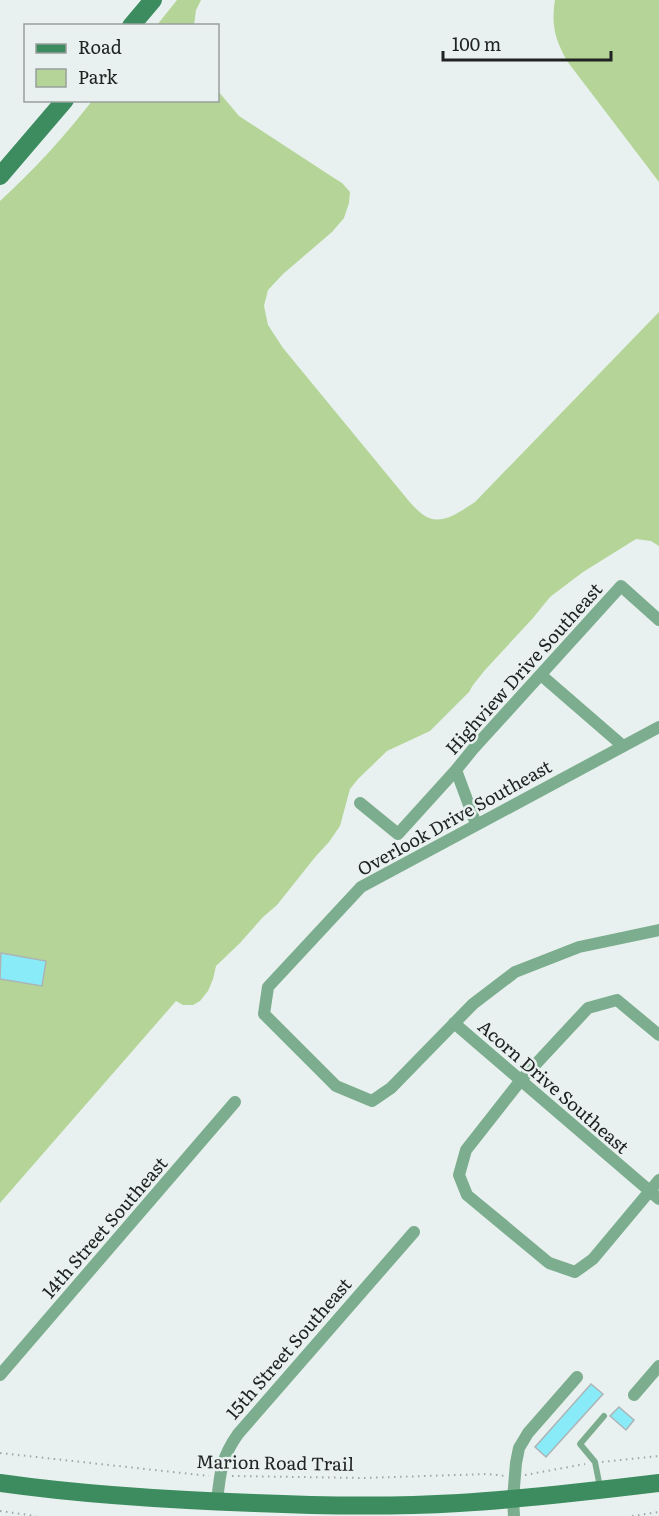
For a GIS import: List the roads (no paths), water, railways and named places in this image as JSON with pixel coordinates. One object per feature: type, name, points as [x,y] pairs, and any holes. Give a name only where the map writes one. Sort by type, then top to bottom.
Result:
[{"type":"main road","points":[[133,24],[153,0]]},
{"type":"main road","points":[[0,176],[63,102]]},
{"type":"main road","points":[[0,1483],[182,1501],[362,1506],[459,1503],[514,1508],[600,1490],[659,1483]]},
{"type":"street","name":"Highview Drive Southeast","points":[[476,824],[456,770],[541,675],[621,586],[659,620]]},
{"type":"street","points":[[541,675],[623,746]]},
{"type":"street","name":"Overlook Drive Southeast","points":[[659,726],[361,887],[268,987],[264,1014],[336,1086],[372,1101],[391,1088],[472,1004],[515,972],[579,947],[659,930]]},
{"type":"street","points":[[360,803],[398,834],[456,770]]},
{"type":"street","points":[[659,1035],[617,1000],[588,1008],[521,1080],[466,1150],[459,1175],[466,1196],[549,1263],[575,1272],[593,1259],[654,1195],[659,1180]]},
{"type":"street","name":"Acorn Drive Southeast","points":[[454,1023],[654,1195]]},
{"type":"street","name":"14th Street Southeast","points":[[0,1375],[235,1102]]},
{"type":"street","name":"15th Street Southeast","points":[[217,1502],[226,1452],[238,1434],[414,1232]]},
{"type":"street","points":[[634,1395],[659,1366]]},
{"type":"street","points":[[514,1508],[519,1448],[524,1439],[577,1377]]},
{"type":"lane","points":[[600,1490],[595,1462],[580,1444],[604,1416]]}]
